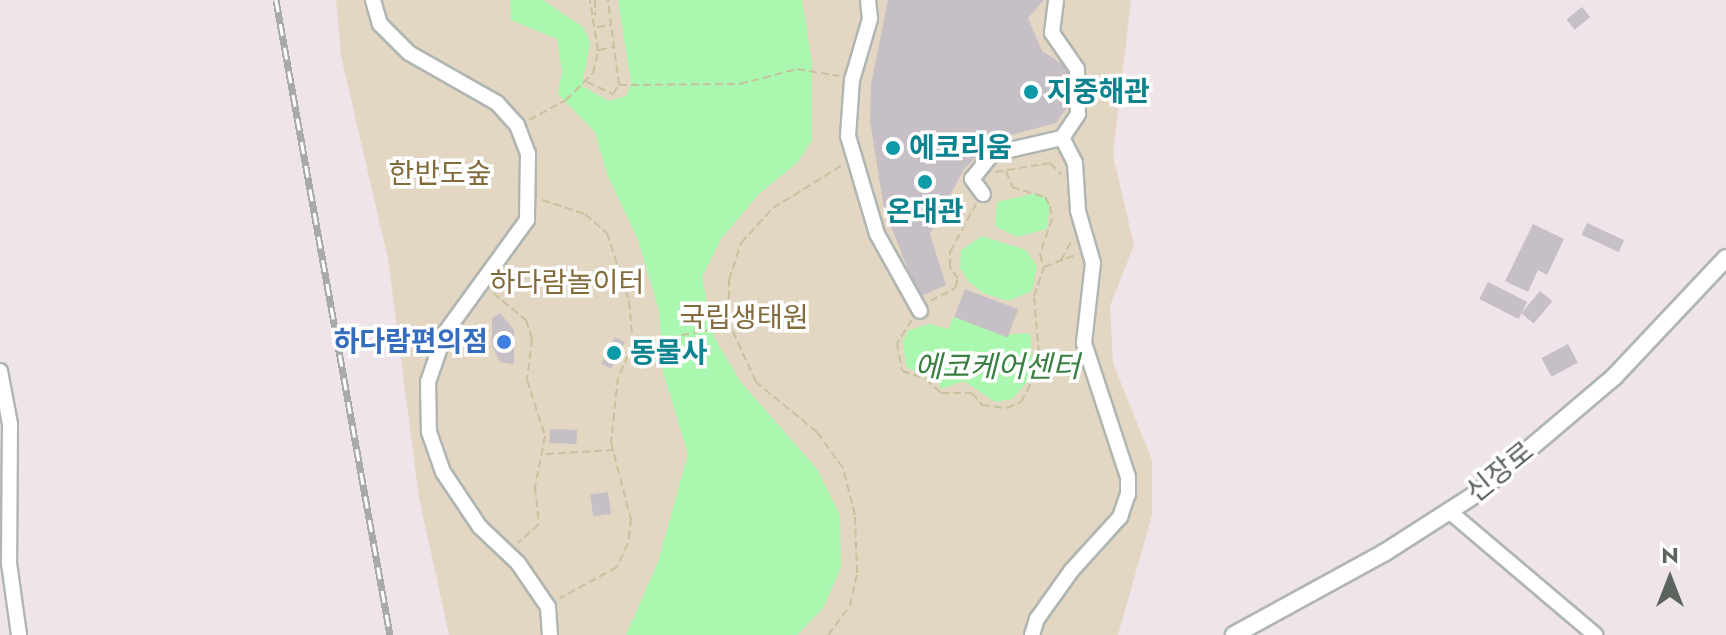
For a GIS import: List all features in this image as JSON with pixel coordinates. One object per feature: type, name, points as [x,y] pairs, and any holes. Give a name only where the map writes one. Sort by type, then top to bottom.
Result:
[{"type":"street","points":[[373,0],[380,24],[409,53],[497,103],[517,125],[528,154],[527,220],[483,285],[445,333],[428,382],[429,432],[443,472],[480,527],[507,552],[548,607],[550,635]]},
{"type":"street","points":[[868,0],[870,19],[852,80],[848,136],[877,234],[920,311]]},
{"type":"street","points":[[983,194],[972,179],[992,154],[1062,138],[1078,114],[1080,89],[1077,69],[1052,33],[1056,0]]},
{"type":"street","points":[[1032,635],[1037,619],[1072,570],[1120,517],[1128,494],[1128,477],[1084,343],[1091,249],[1078,211],[1075,163],[1062,138]]},
{"type":"street","name":"신장로","points":[[1234,635],[1449,511],[1614,377],[1726,258]]},
{"type":"street","points":[[0,371],[11,437],[6,595],[19,635]]},
{"type":"street","points":[[1449,511],[1595,635]]},
{"type":"path","points":[[517,125],[549,112],[587,82],[598,51],[592,0]]},
{"type":"path","points":[[587,82],[613,94],[619,85],[608,1]]},
{"type":"path","points":[[595,27],[611,25]]},
{"type":"path","points":[[598,51],[613,47]]},
{"type":"path","points":[[619,85],[740,84],[797,69],[852,80]]},
{"type":"path","points":[[828,635],[850,606],[857,573],[855,515],[843,468],[817,432],[756,382],[730,326],[729,280],[741,243],[773,208],[854,159]]},
{"type":"path","points":[[1006,170],[1012,187],[1045,197],[1050,206],[1040,254],[1044,267],[1034,296],[1041,377],[1032,381],[1021,402],[1007,408],[982,405],[972,393],[941,393],[926,379],[902,371],[897,343],[920,311],[937,294],[955,288],[958,279],[950,267],[950,252],[983,194],[988,177],[1006,170],[1050,163],[1058,166],[1063,186]]},
{"type":"path","points":[[529,198],[553,201],[585,214],[607,233],[629,301],[633,344],[618,377],[613,450],[631,519],[628,543],[617,567],[548,607]]},
{"type":"path","points":[[1061,260],[1074,228]]},
{"type":"path","points":[[1044,267],[1091,249]]},
{"type":"path","points":[[483,285],[526,320],[532,339],[527,380],[545,436],[545,454],[535,487],[539,524],[507,552]]},
{"type":"path","points":[[633,344],[730,326]]},
{"type":"path","points":[[545,454],[592,455],[613,450]]},
{"type":"green space","name":"국립생태원","points":[[336,0],[1131,0],[1113,155],[1134,245],[1110,306],[1113,363],[1152,460],[1152,515],[1118,635],[449,635],[419,498],[388,259],[341,56]]},
{"type":"water","points":[[510,0],[543,0],[584,28],[590,43],[582,86],[609,101],[626,96],[631,83],[618,0],[802,0],[812,63],[812,140],[798,162],[759,194],[721,239],[702,277],[714,337],[740,381],[817,469],[840,515],[841,568],[823,608],[797,635],[626,635],[658,562],[688,454],[663,372],[659,311],[638,240],[607,174],[595,132],[558,94],[562,72],[557,39],[511,20]]},
{"type":"water","points":[[1033,194],[1045,197],[1050,206],[1047,229],[1017,237],[995,226],[997,202]]},
{"type":"water","points":[[982,236],[1026,250],[1037,266],[1032,291],[1008,301],[983,293],[968,281],[960,268],[961,250]]},
{"type":"water","name":"에코케어센터","points":[[954,317],[1003,335],[1030,333],[1034,374],[1012,399],[995,402],[964,381],[941,389],[938,382],[906,367],[903,340],[909,330],[930,324],[948,329]]},
{"type":"building","name":"에코리움","points":[[888,0],[1044,0],[1028,18],[1042,51],[1064,65],[1070,76],[1071,102],[1056,123],[993,140],[964,169],[930,234],[946,285],[919,297],[884,209],[870,121],[871,84]]},
{"type":"building","points":[[1582,7],[1590,17],[1575,30],[1566,20]]},
{"type":"building","points":[[1587,223],[1624,240],[1619,252],[1582,235]]},
{"type":"building","points":[[1533,224],[1564,239],[1547,275],[1538,270],[1528,292],[1505,281]]},
{"type":"building","points":[[1488,282],[1527,302],[1519,319],[1479,299]]},
{"type":"building","name":"에코케어센터","points":[[965,289],[1018,309],[1007,337],[954,317]]},
{"type":"building","points":[[1540,291],[1552,301],[1534,323],[1521,313]]},
{"type":"building","name":"하다람편의점","points":[[500,313],[514,330],[514,364],[500,362],[492,346],[492,318]]},
{"type":"building","name":"동물사","points":[[615,337],[625,342],[611,369],[601,364]]},
{"type":"building","points":[[1568,344],[1578,363],[1551,377],[1542,358]]},
{"type":"building","points":[[550,429],[577,430],[576,444],[550,443]]},
{"type":"building","points":[[608,492],[611,514],[593,516],[590,495]]},
{"type":"railway","points":[[276,0],[390,635]]},
{"type":"place","name":"지중해관","points":[[1031,92]]},
{"type":"place","name":"에코리움","points":[[893,148]]},
{"type":"place","name":"온대관","points":[[925,182]]},
{"type":"place","name":"하다람편의점","points":[[504,342]]},
{"type":"place","name":"동물사","points":[[614,353]]},
{"type":"park label","name":"한반도숲","points":[[440,174]]},
{"type":"park label","name":"하다람놀이터","points":[[567,283]]}]
